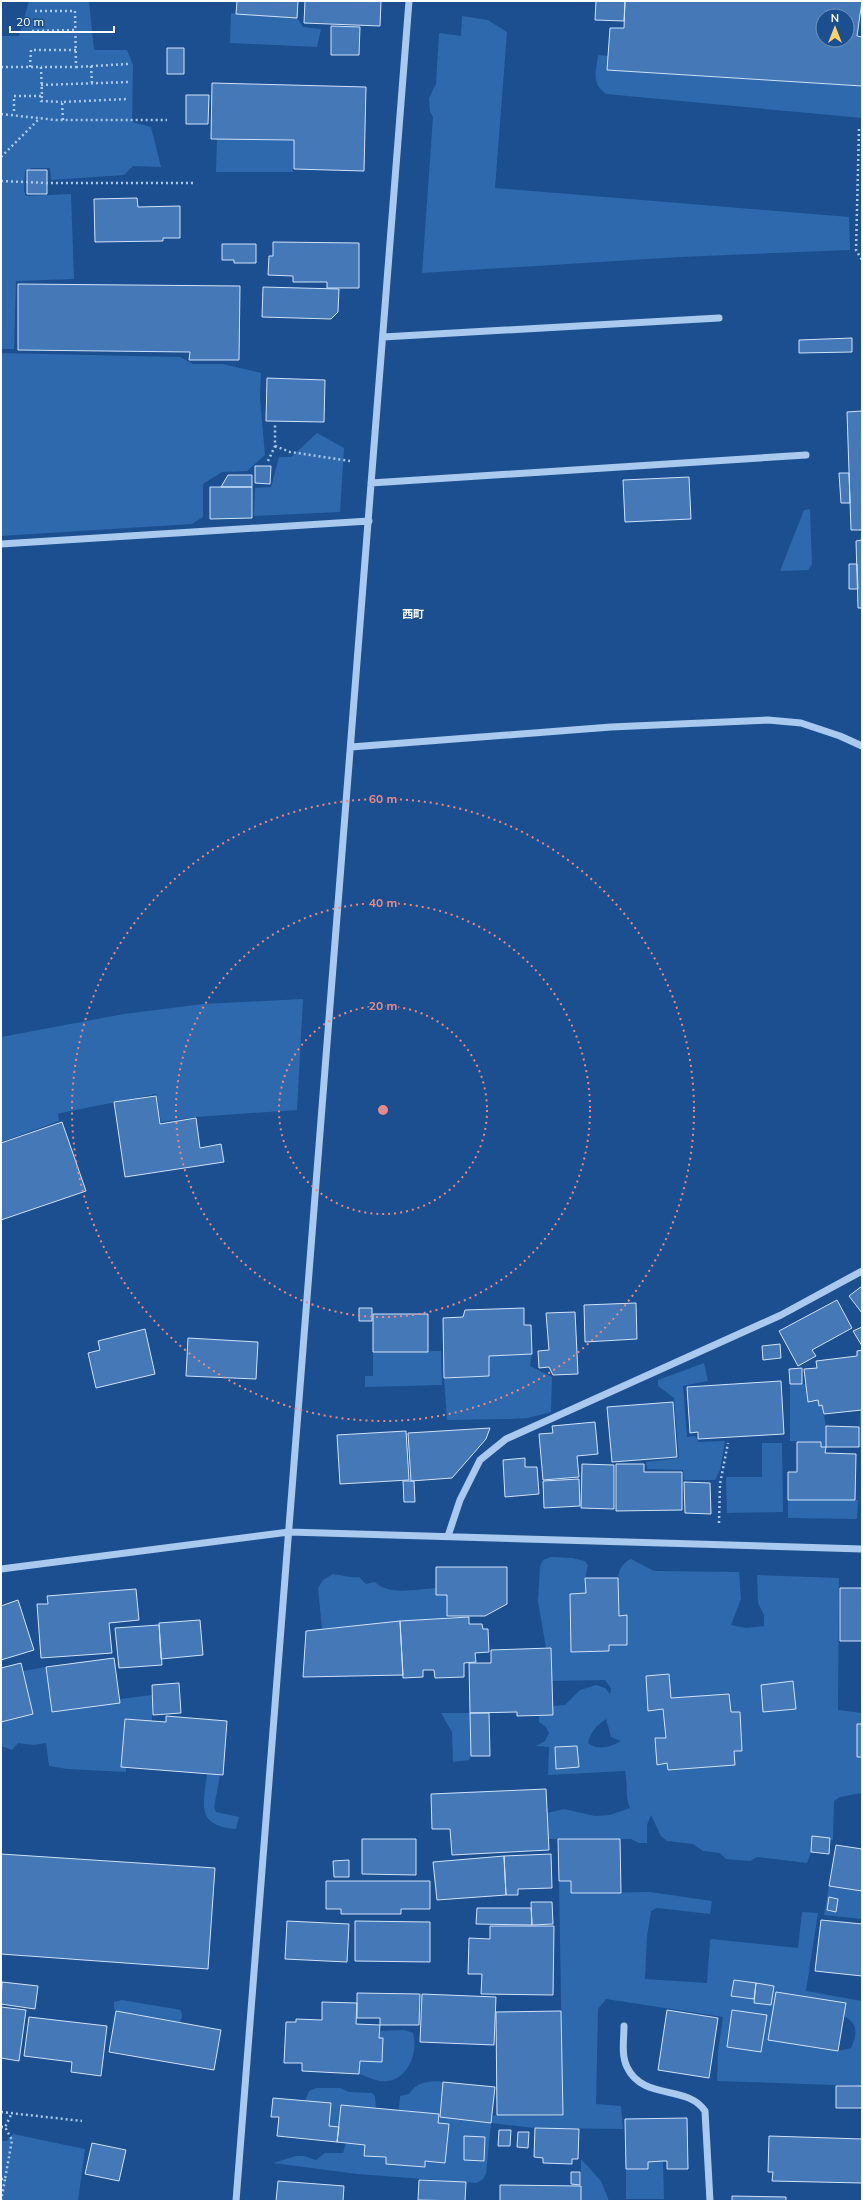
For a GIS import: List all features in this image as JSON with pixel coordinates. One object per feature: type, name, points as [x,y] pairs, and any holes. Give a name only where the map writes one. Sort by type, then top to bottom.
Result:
[{"type":"street","points":[[236,2201],[409,1]]},
{"type":"street","points":[[383,337],[719,318]]},
{"type":"street","points":[[371,483],[806,455]]},
{"type":"street","points":[[1,544],[368,521]]},
{"type":"street","points":[[351,747],[611,727],[768,720],[801,723],[840,736],[862,746]]},
{"type":"street","points":[[448,1536],[460,1500],[480,1460],[506,1439],[781,1315],[862,1272]]},
{"type":"street","points":[[1,1569],[289,1532],[862,1549]]},
{"type":"street","points":[[624,2026],[624,2055],[626,2066],[636,2079],[664,2092],[689,2097],[700,2104],[705,2111],[710,2201]]},
{"type":"path","points":[[35,11],[75,11],[76,67]]},
{"type":"path","points":[[32,31],[75,30]]},
{"type":"path","points":[[30,67],[30,50],[76,50]]},
{"type":"path","points":[[1,67],[76,67],[128,64]]},
{"type":"path","points":[[91,66],[92,83]]},
{"type":"path","points":[[41,67],[41,101],[62,102],[128,100]]},
{"type":"path","points":[[41,85],[129,82]]},
{"type":"path","points":[[14,114],[14,96],[42,96]]},
{"type":"path","points":[[62,102],[63,120]]},
{"type":"path","points":[[1,114],[14,114],[63,120],[167,120]]},
{"type":"path","points":[[1,157],[41,117]]},
{"type":"path","points":[[859,129],[856,250],[862,260]]},
{"type":"path","points":[[1,181],[47,183],[194,183]]},
{"type":"path","points":[[268,461],[275,446],[275,425]]},
{"type":"path","points":[[275,446],[290,452],[354,462]]},
{"type":"path","points":[[719,1523],[720,1484],[728,1444]]},
{"type":"path","points":[[1,2112],[82,2121]]},
{"type":"path","points":[[5,2127],[12,2113]]},
{"type":"path","points":[[1,2201],[12,2140],[5,2127]]},
{"type":"shaded area","points":[[29,1],[89,1],[94,50],[127,50],[133,65],[132,122],[151,127],[161,167],[133,166],[124,175],[51,180],[50,168],[32,168],[25,171],[24,191],[26,196],[71,194],[74,279],[16,281],[14,349],[1,349],[1,36],[19,36]]},
{"type":"shaded area","points":[[231,13],[297,18],[303,27],[321,29],[317,47],[230,43]]},
{"type":"shaded area","points":[[462,16],[488,20],[507,32],[495,188],[849,217],[850,250],[680,257],[422,273],[433,117],[430,112],[429,98],[436,84],[439,33],[461,36]]},
{"type":"shaded area","points":[[598,55],[608,56],[608,70],[862,86],[862,118],[606,94],[601,90],[596,81]]},
{"type":"shaded area","points":[[217,139],[294,140],[293,172],[216,172]]},
{"type":"shaded area","points":[[1,353],[180,357],[193,364],[223,364],[261,373],[260,398],[265,455],[247,471],[222,472],[203,484],[203,517],[192,524],[1,536]]},
{"type":"shaded area","points":[[317,433],[344,448],[340,512],[254,516],[255,488],[271,487],[279,457],[291,457]]},
{"type":"shaded area","points":[[810,509],[812,564],[808,570],[780,571],[804,510]]},
{"type":"shaded area","points":[[303,999],[297,1110],[196,1117],[161,1122],[156,1094],[61,1113],[58,1114],[59,1121],[1,1142],[1,1037],[124,1014],[203,1004]]},
{"type":"shaded area","points":[[441,1351],[442,1385],[365,1387],[365,1376],[373,1376],[373,1352]]},
{"type":"shaded area","points":[[532,1354],[530,1366],[552,1377],[551,1412],[528,1418],[447,1420],[444,1378],[489,1376],[489,1356]]},
{"type":"shaded area","points":[[704,1363],[708,1381],[683,1386],[687,1437],[695,1436],[699,1442],[725,1441],[720,1470],[715,1480],[684,1480],[683,1470],[647,1469],[646,1462],[679,1458],[674,1398],[658,1386],[658,1380]]},
{"type":"shaded area","points":[[790,1384],[806,1384],[808,1401],[818,1400],[819,1405],[822,1405],[826,1426],[826,1447],[821,1447],[820,1442],[790,1441]]},
{"type":"shaded area","points":[[860,1410],[862,1410],[862,1447],[859,1447]]},
{"type":"shaded area","points":[[762,1443],[782,1443],[783,1512],[727,1513],[726,1477],[762,1477]]},
{"type":"shaded area","points":[[788,1500],[858,1500],[857,1519],[788,1518]]},
{"type":"shaded area","points":[[551,1557],[572,1558],[585,1561],[588,1565],[585,1578],[586,1593],[570,1594],[571,1652],[609,1651],[609,1645],[627,1645],[627,1615],[619,1616],[617,1584],[621,1569],[625,1563],[631,1559],[654,1571],[739,1572],[741,1599],[731,1625],[746,1628],[764,1626],[764,1615],[758,1603],[757,1575],[839,1578],[838,1710],[862,1713],[862,1724],[857,1724],[857,1757],[862,1757],[862,1793],[840,1797],[834,1801],[833,1840],[812,1836],[811,1852],[807,1863],[757,1857],[750,1861],[726,1859],[720,1853],[703,1851],[693,1844],[667,1841],[661,1836],[651,1815],[647,1825],[647,1843],[639,1843],[631,1839],[548,1839],[547,1813],[564,1809],[595,1816],[610,1815],[630,1808],[625,1771],[548,1775],[549,1747],[536,1746],[545,1741],[549,1733],[546,1727],[539,1722],[539,1715],[553,1715],[553,1706],[565,1705],[580,1690],[596,1685],[605,1688],[610,1694],[611,1688],[605,1680],[552,1681],[551,1648],[546,1648],[538,1601],[540,1566],[543,1560]],"holes":[[[606,1719],[611,1737],[621,1741],[604,1747],[596,1747],[588,1743],[592,1732]],[[576,1746],[578,1767],[556,1769],[555,1747]]]},
{"type":"shaded area","points":[[333,1574],[359,1577],[366,1584],[375,1582],[387,1589],[404,1591],[436,1588],[436,1594],[447,1595],[447,1618],[322,1629],[318,1588],[323,1580]]},
{"type":"shaded area","points":[[46,1667],[52,1712],[120,1703],[120,1699],[152,1695],[152,1721],[125,1719],[121,1767],[126,1767],[126,1772],[67,1769],[49,1766],[46,1743],[34,1745],[18,1743],[12,1750],[1,1746],[1,1722],[23,1671]]},
{"type":"shaded area","points":[[441,1713],[470,1713],[471,1756],[469,1760],[453,1762],[452,1732]]},
{"type":"shaded area","points":[[207,1774],[220,1775],[214,1808],[216,1812],[239,1817],[236,1829],[214,1824],[208,1818],[205,1812],[204,1804]]},
{"type":"shaded area","points":[[559,1881],[571,1881],[571,1893],[650,1892],[712,1901],[710,1914],[657,1908],[651,1911],[647,1937],[645,1979],[707,1983],[710,1940],[798,1948],[802,1912],[818,1913],[806,1991],[862,2001],[862,2086],[717,2081],[718,2052],[723,2017],[606,1999],[598,2009],[596,2104],[621,2106],[623,2129],[535,2128],[491,2123],[492,2116],[497,2115],[563,2116]],"holes":[[[776,1992],[846,2003],[843,2016],[852,2022],[855,2029],[855,2038],[851,2048],[838,2051]]]},
{"type":"shaded area","points":[[829,1886],[862,1891],[862,1919],[824,1915]]},
{"type":"shaded area","points":[[122,2000],[181,2010],[182,2017],[180,2022],[116,2011],[114,2009],[114,2002]]},
{"type":"shaded area","points":[[405,2030],[413,2033],[414,2050],[412,2058],[403,2073],[397,2078],[389,2081],[380,2081],[359,2074],[360,2061],[382,2062],[383,2038],[379,2038],[379,2031]]},
{"type":"shaded area","points":[[434,2081],[443,2082],[440,2117],[491,2123],[486,2174],[482,2180],[476,2183],[357,2174],[273,2163],[296,2156],[304,2156],[316,2160],[325,2153],[343,2153],[346,2143],[365,2145],[364,2156],[386,2157],[386,2164],[425,2167],[425,2161],[445,2163],[449,2124],[438,2123],[439,2114],[399,2110],[400,2096],[409,2094],[420,2084]]},
{"type":"shaded area","points":[[316,2088],[340,2088],[349,2092],[372,2093],[375,2096],[376,2108],[341,2105],[339,2127],[329,2126],[331,2103],[305,2101],[309,2091]]},
{"type":"shaded area","points":[[13,2134],[85,2149],[78,2201],[1,2201],[1,2141],[7,2141]]},
{"type":"shaded area","points":[[581,2159],[601,2181],[609,2201],[581,2201]]},
{"type":"shaded area","points":[[663,2161],[664,2199],[626,2199],[626,2169],[648,2169],[648,2162]]},
{"type":"building","points":[[237,1],[298,1],[297,18],[236,14]]},
{"type":"building","points":[[305,1],[381,1],[380,26],[304,23]]},
{"type":"building","points":[[596,1],[625,1],[624,21],[595,20]]},
{"type":"building","points":[[625,1],[862,1],[857,36],[862,37],[862,86],[607,70],[610,28],[624,28]]},
{"type":"building","points":[[331,26],[360,27],[359,55],[331,55]]},
{"type":"building","points":[[167,48],[184,48],[184,74],[167,74]]},
{"type":"building","points":[[212,83],[366,87],[364,171],[294,169],[294,140],[211,139]]},
{"type":"building","points":[[186,95],[209,95],[208,124],[186,124]]},
{"type":"building","points":[[27,170],[47,170],[47,194],[27,194]]},
{"type":"building","points":[[137,198],[138,207],[180,206],[180,238],[163,238],[163,241],[95,242],[94,199]]},
{"type":"building","points":[[273,242],[359,243],[359,288],[327,288],[327,282],[293,282],[293,276],[268,275],[269,256],[273,256]]},
{"type":"building","points":[[222,244],[256,244],[256,263],[234,263],[234,260],[222,260]]},
{"type":"building","points":[[18,284],[240,286],[239,360],[189,360],[190,352],[18,350]]},
{"type":"building","points":[[263,287],[339,289],[338,312],[331,319],[262,317]]},
{"type":"building","points":[[852,338],[852,352],[799,353],[799,340]]},
{"type":"building","points":[[267,378],[325,380],[324,422],[266,421]]},
{"type":"building","points":[[862,411],[862,530],[851,530],[847,412]]},
{"type":"building","points":[[255,466],[271,466],[270,484],[255,483]]},
{"type":"building","points":[[839,473],[849,473],[850,503],[841,503]]},
{"type":"building","points":[[228,475],[252,475],[252,487],[221,487]]},
{"type":"building","points":[[689,477],[691,519],[625,522],[623,480]]},
{"type":"building","points":[[210,487],[252,487],[252,518],[210,519]]},
{"type":"building","points":[[862,540],[862,608],[858,608],[856,541]]},
{"type":"building","points":[[849,564],[857,564],[858,589],[849,589]]},
{"type":"building","points":[[156,1096],[160,1124],[196,1118],[200,1148],[221,1144],[224,1162],[125,1177],[114,1102]]},
{"type":"building","points":[[62,1122],[86,1191],[1,1220],[1,1143]]},
{"type":"building","points":[[862,1286],[862,1313],[849,1296]]},
{"type":"building","points":[[837,1300],[852,1328],[812,1350],[816,1356],[798,1366],[779,1331]]},
{"type":"building","points":[[636,1303],[637,1339],[585,1342],[584,1305]]},
{"type":"building","points":[[359,1308],[372,1308],[372,1321],[359,1321]]},
{"type":"building","points":[[524,1308],[524,1325],[531,1325],[532,1354],[489,1356],[489,1376],[444,1378],[443,1318],[463,1317],[465,1310]]},
{"type":"building","points":[[575,1312],[578,1374],[553,1375],[549,1367],[539,1368],[538,1351],[549,1350],[546,1313]]},
{"type":"building","points":[[373,1314],[428,1314],[428,1352],[373,1352]]},
{"type":"building","points":[[862,1327],[862,1346],[853,1331]]},
{"type":"building","points":[[145,1329],[155,1374],[96,1388],[88,1353],[100,1350],[98,1341]]},
{"type":"building","points":[[188,1338],[258,1342],[256,1379],[186,1376]]},
{"type":"building","points":[[780,1344],[781,1358],[763,1360],[762,1346]]},
{"type":"building","points":[[862,1350],[862,1410],[824,1414],[822,1405],[819,1406],[818,1400],[808,1402],[804,1369],[817,1368],[816,1361],[857,1356],[857,1351]]},
{"type":"building","points":[[802,1368],[802,1384],[790,1384],[789,1369]]},
{"type":"building","points":[[781,1381],[784,1434],[698,1439],[698,1432],[690,1433],[687,1387]]},
{"type":"building","points":[[673,1402],[677,1457],[612,1462],[607,1407]]},
{"type":"building","points":[[595,1422],[598,1454],[577,1456],[579,1477],[543,1480],[539,1434],[553,1433],[552,1426]]},
{"type":"building","points":[[826,1426],[859,1427],[859,1447],[826,1447]]},
{"type":"building","points":[[490,1428],[486,1439],[452,1478],[411,1481],[408,1433]]},
{"type":"building","points":[[406,1431],[409,1480],[340,1484],[337,1435]]},
{"type":"building","points":[[797,1442],[821,1442],[821,1447],[826,1447],[825,1453],[856,1454],[855,1500],[788,1500],[788,1472],[797,1472]]},
{"type":"building","points":[[525,1458],[525,1467],[537,1467],[539,1494],[505,1497],[503,1460]]},
{"type":"building","points":[[582,1464],[614,1465],[614,1509],[581,1508]]},
{"type":"building","points":[[616,1464],[644,1464],[644,1472],[682,1472],[682,1510],[616,1511]]},
{"type":"building","points":[[579,1479],[580,1506],[544,1508],[543,1481]]},
{"type":"building","points":[[403,1481],[414,1481],[415,1502],[404,1502]]},
{"type":"building","points":[[684,1482],[710,1483],[711,1514],[685,1513]]},
{"type":"building","points":[[436,1567],[507,1567],[507,1604],[485,1616],[447,1616],[447,1595],[436,1595]]},
{"type":"building","points":[[585,1578],[618,1578],[619,1616],[627,1615],[627,1645],[609,1645],[609,1651],[571,1652],[570,1594],[586,1593]]},
{"type":"building","points":[[840,1588],[862,1588],[862,1641],[840,1641]]},
{"type":"building","points":[[136,1589],[139,1620],[109,1623],[112,1653],[41,1658],[37,1604],[48,1604],[47,1596]]},
{"type":"building","points":[[18,1600],[34,1650],[1,1660],[1,1606]]},
{"type":"building","points":[[469,1617],[469,1624],[482,1624],[483,1629],[488,1629],[489,1652],[475,1653],[476,1662],[464,1663],[464,1677],[435,1678],[434,1670],[423,1670],[423,1677],[403,1678],[400,1621]]},
{"type":"building","points":[[200,1620],[203,1655],[161,1659],[159,1623]]},
{"type":"building","points":[[400,1621],[403,1675],[303,1677],[306,1631]]},
{"type":"building","points":[[159,1625],[162,1665],[119,1668],[115,1628]]},
{"type":"building","points":[[551,1648],[553,1715],[517,1716],[517,1712],[470,1713],[469,1663],[491,1663],[491,1650]]},
{"type":"building","points":[[114,1658],[120,1703],[52,1712],[46,1667]]},
{"type":"building","points":[[21,1663],[33,1714],[1,1722],[1,1668]]},
{"type":"building","points":[[669,1674],[671,1698],[729,1694],[731,1712],[740,1712],[742,1751],[734,1751],[735,1765],[668,1770],[667,1763],[657,1765],[655,1738],[666,1738],[663,1709],[648,1711],[646,1676]]},
{"type":"building","points":[[793,1681],[796,1709],[763,1712],[761,1685]]},
{"type":"building","points":[[179,1683],[181,1713],[153,1715],[152,1685]]},
{"type":"building","points":[[470,1713],[489,1713],[490,1756],[471,1756]]},
{"type":"building","points":[[166,1716],[227,1721],[223,1775],[121,1767],[125,1719],[166,1722]]},
{"type":"building","points":[[857,1724],[862,1724],[862,1757],[857,1757]]},
{"type":"building","points":[[577,1746],[579,1767],[556,1769],[555,1747]]},
{"type":"building","points":[[546,1789],[549,1850],[452,1855],[450,1829],[432,1829],[431,1794]]},
{"type":"building","points":[[812,1836],[830,1838],[829,1854],[811,1852]]},
{"type":"building","points":[[362,1839],[416,1839],[416,1875],[362,1874]]},
{"type":"building","points":[[558,1839],[620,1839],[621,1893],[571,1893],[571,1881],[559,1881]]},
{"type":"building","points":[[836,1845],[862,1849],[862,1891],[829,1886]]},
{"type":"building","points":[[1,1854],[215,1868],[208,1969],[1,1954]]},
{"type":"building","points":[[551,1854],[552,1888],[518,1889],[518,1895],[506,1895],[504,1856]]},
{"type":"building","points":[[504,1856],[506,1895],[437,1900],[433,1862]]},
{"type":"building","points":[[349,1860],[349,1877],[334,1877],[333,1861]]},
{"type":"building","points":[[326,1881],[430,1881],[430,1909],[401,1909],[401,1914],[341,1914],[341,1909],[326,1909]]},
{"type":"building","points":[[829,1897],[838,1899],[836,1912],[827,1910]]},
{"type":"building","points":[[531,1902],[552,1902],[553,1924],[532,1925]]},
{"type":"building","points":[[477,1908],[531,1908],[532,1925],[476,1924]]},
{"type":"building","points":[[821,1920],[862,1924],[862,1976],[815,1971]]},
{"type":"building","points":[[287,1921],[349,1924],[347,1962],[285,1959]]},
{"type":"building","points":[[355,1921],[430,1922],[430,1962],[355,1961]]},
{"type":"building","points":[[490,1926],[554,1926],[553,1995],[481,1994],[482,1974],[468,1974],[469,1938],[490,1939]]},
{"type":"building","points":[[734,1980],[756,1983],[754,1999],[731,1996]]},
{"type":"building","points":[[2,1982],[38,1986],[35,2009],[1,2004]]},
{"type":"building","points":[[756,1983],[774,1986],[771,2005],[754,2003]]},
{"type":"building","points":[[776,1992],[846,2003],[838,2051],[768,2040]]},
{"type":"building","points":[[357,1993],[420,1994],[419,2025],[380,2025],[380,2018],[357,2018]]},
{"type":"building","points":[[422,1994],[496,1997],[494,2045],[420,2042]]},
{"type":"building","points":[[322,2002],[357,2003],[356,2024],[380,2025],[379,2038],[383,2038],[382,2062],[360,2061],[359,2074],[302,2071],[302,2063],[284,2063],[286,2022],[296,2022],[296,2019],[322,2020]]},
{"type":"building","points":[[1,2007],[26,2010],[19,2061],[1,2058]]},
{"type":"building","points":[[667,2010],[718,2018],[709,2078],[658,2070]]},
{"type":"building","points":[[732,2010],[767,2015],[761,2052],[727,2047]]},
{"type":"building","points":[[116,2011],[221,2030],[214,2070],[109,2052]]},
{"type":"building","points":[[561,2011],[563,2115],[497,2115],[496,2012]]},
{"type":"building","points":[[29,2017],[107,2026],[101,2076],[71,2072],[72,2062],[24,2056]]},
{"type":"building","points":[[443,2082],[495,2087],[491,2123],[440,2117]]},
{"type":"building","points":[[836,2086],[862,2086],[862,2108],[836,2108]]},
{"type":"building","points":[[273,2098],[331,2103],[329,2126],[339,2127],[337,2142],[277,2136],[279,2117],[271,2117]]},
{"type":"building","points":[[341,2105],[439,2114],[438,2123],[449,2124],[445,2163],[425,2161],[425,2167],[386,2164],[386,2157],[364,2156],[365,2145],[337,2142]]},
{"type":"building","points":[[687,2118],[688,2169],[667,2169],[667,2161],[663,2161],[648,2162],[648,2169],[626,2169],[625,2119]]},
{"type":"building","points":[[535,2128],[579,2129],[578,2159],[572,2159],[572,2164],[543,2163],[543,2158],[534,2157]]},
{"type":"building","points":[[499,2130],[511,2130],[510,2146],[498,2146]]},
{"type":"building","points":[[518,2132],[529,2132],[528,2148],[517,2147]]},
{"type":"building","points":[[464,2136],[485,2137],[484,2161],[464,2160]]},
{"type":"building","points":[[769,2136],[862,2139],[862,2183],[772,2181],[773,2172],[768,2172]]},
{"type":"building","points":[[92,2143],[126,2150],[119,2181],[85,2174]]},
{"type":"building","points":[[571,2172],[580,2172],[580,2185],[571,2184]]},
{"type":"building","points":[[419,2180],[466,2182],[465,2201],[418,2200]]},
{"type":"building","points":[[278,2181],[344,2186],[343,2201],[276,2201]]},
{"type":"building","points":[[500,2185],[581,2186],[581,2201],[500,2201]]},
{"type":"building","points":[[732,2196],[786,2197],[786,2201],[732,2201]]},
{"type":"district","name":"西町","points":[[413,614]]}]
